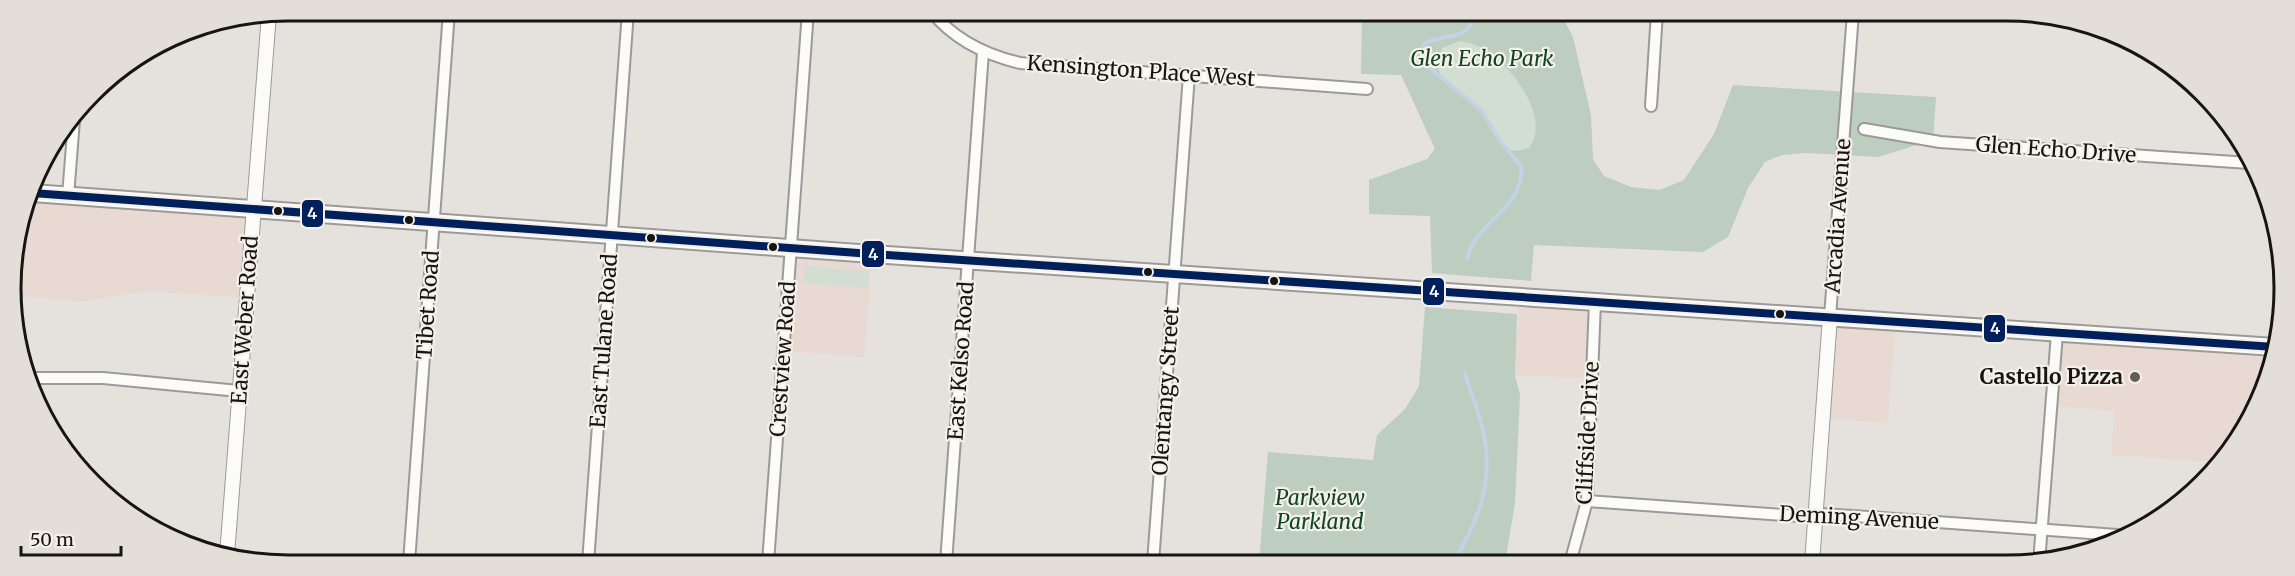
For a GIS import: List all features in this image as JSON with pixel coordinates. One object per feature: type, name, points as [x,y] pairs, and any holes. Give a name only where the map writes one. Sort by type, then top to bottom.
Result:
[{"type":"main road","points":[[38,194],[434,224],[2267,347]]},
{"type":"street","name":"Tibet Road","points":[[410,555],[448,21]]},
{"type":"street","name":"East Tulane Road","points":[[589,555],[627,21]]},
{"type":"street","name":"Crestview Road","points":[[769,555],[807,21]]},
{"type":"street","name":"Kensington Place West","points":[[941,21],[957,36],[983,52],[1034,64],[1367,89]]},
{"type":"street","points":[[1651,106],[1657,21]]},
{"type":"street","name":"Arcadia Avenue","points":[[1813,555],[1852,21]]},
{"type":"street","name":"East Weber Road","points":[[228,548],[268,22]]},
{"type":"street","name":"East Kelso Road","points":[[947,555],[983,52]]},
{"type":"street","name":"Olentangy Street","points":[[1154,555],[1189,75]]},
{"type":"street","points":[[68,196],[73,129]]},
{"type":"street","name":"Glen Echo Drive","points":[[1864,129],[1940,142],[2242,163]]},
{"type":"street","name":"Cliffside Drive","points":[[1572,555],[1587,501],[1595,302]]},
{"type":"street","points":[[2040,553],[2057,333]]},
{"type":"street","points":[[36,378],[103,378],[239,391]]},
{"type":"street","name":"Deming Avenue","points":[[1587,501],[2110,534]]},
{"type":"shaded area","points":[[38,194],[253,211],[247,298],[150,291],[82,301],[22,297],[23,253]]},
{"type":"shaded area","points":[[791,248],[872,254],[865,357],[783,351]]},
{"type":"shaded area","points":[[1518,298],[1592,305],[1589,379],[1515,375]]},
{"type":"shaded area","points":[[1829,314],[1896,319],[1888,423],[1821,418]]},
{"type":"shaded area","points":[[2057,333],[2267,347],[2254,390],[2238,422],[2210,461],[2111,455],[2114,411],[2051,406]]},
{"type":"green space","points":[[1362,21],[1565,21],[1573,37],[1591,115],[1593,159],[1604,176],[1631,187],[1660,190],[1684,180],[1714,134],[1733,85],[1936,97],[1933,140],[1878,157],[1807,153],[1782,155],[1765,162],[1748,188],[1728,237],[1703,252],[1534,245],[1531,281],[1432,273],[1430,216],[1369,214],[1369,180],[1427,159],[1435,149],[1401,75],[1361,74]],"holes":[[[1460,41],[1476,45],[1499,61],[1519,83],[1527,96],[1536,123],[1535,136],[1529,148],[1518,151],[1506,149],[1481,110],[1441,79],[1438,65],[1442,48]]]},
{"type":"green space","name":"Glen Echo Park","points":[[1432,21],[1449,21],[1547,82],[1541,195],[1424,71]]},
{"type":"green space","points":[[804,266],[869,271],[868,288],[803,283]]},
{"type":"green space","name":"Parkview Parkland","points":[[1425,307],[1517,314],[1515,375],[1520,395],[1515,503],[1506,555],[1260,555],[1268,452],[1373,460],[1377,435],[1405,409],[1419,386]]},
{"type":"waterway","points":[[1467,259],[1480,234],[1516,193],[1521,166],[1500,141],[1481,110],[1427,66],[1422,53],[1424,44],[1431,40],[1461,33],[1468,29],[1473,21]]},
{"type":"waterway","points":[[1458,555],[1476,518],[1487,469],[1487,452],[1482,427],[1465,373]]},
{"type":"transit line","name":"4","points":[[38,193],[872,254],[2267,347]]},
{"type":"place","name":"Castello Pizza","points":[[2135,377]]}]
